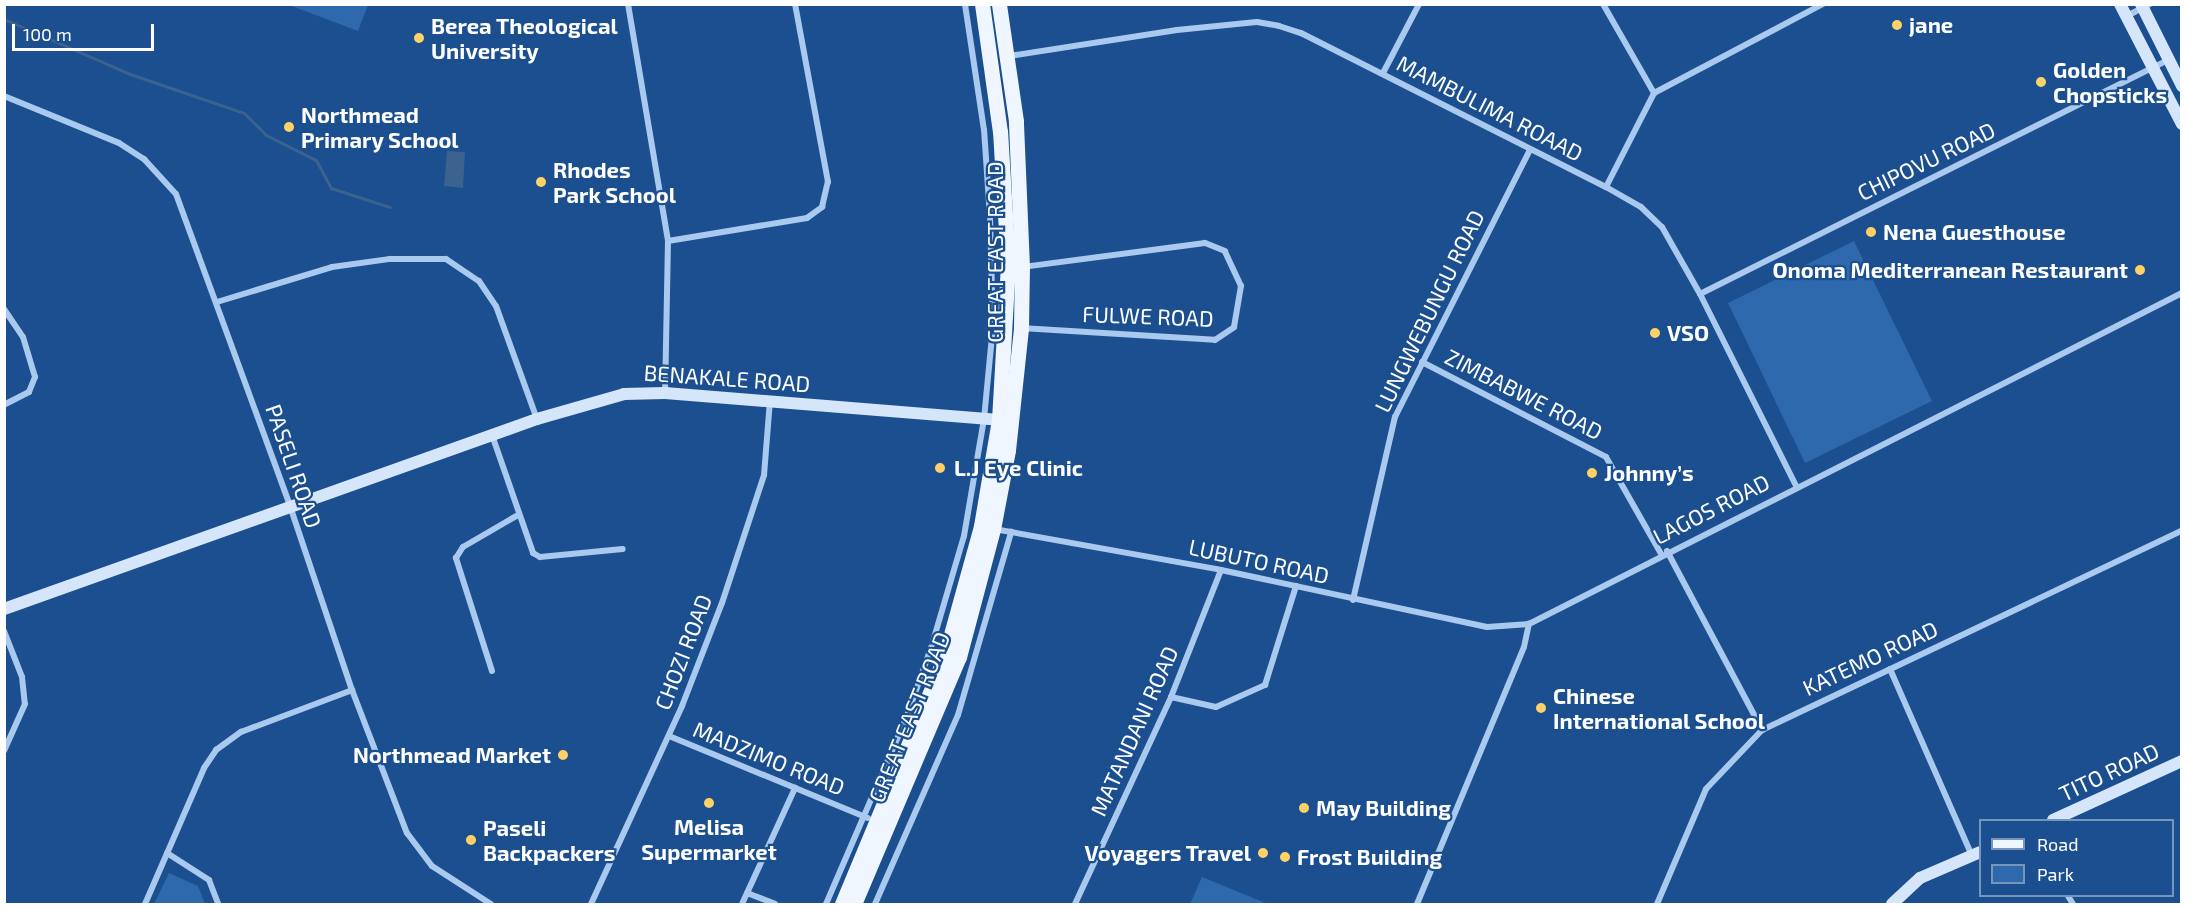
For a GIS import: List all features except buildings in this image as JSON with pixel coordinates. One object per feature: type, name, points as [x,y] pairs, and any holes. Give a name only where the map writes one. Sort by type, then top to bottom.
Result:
[{"type":"main road","name":"GREAT EAST ROAD","points":[[982,4],[1000,132],[1008,265],[991,419],[987,527]]},
{"type":"main road","name":"GREAT EAST ROAD","points":[[842,904],[878,822],[959,657],[987,527],[1008,450],[1021,328],[1022,267],[1016,121],[999,4]]},
{"type":"main road","name":"GREAT EAST ROAD","points":[[854,904],[878,822]]},
{"type":"street","points":[[628,4],[668,241],[665,393]]},
{"type":"street","points":[[668,241],[807,218],[822,207],[828,182],[795,4]]},
{"type":"street","points":[[826,904],[878,822],[907,716],[952,580],[991,419],[993,324],[990,217],[984,130],[965,4]]},
{"type":"street","points":[[1383,73],[1419,4]]},
{"type":"street","points":[[1603,4],[1654,93]]},
{"type":"street","points":[[1606,188],[1654,93],[1823,4]]},
{"type":"street","points":[[2120,4],[2181,124]]},
{"type":"street","points":[[2126,16],[2144,6],[2181,86]]},
{"type":"street","name":"MAMBULIMA ROAAD","points":[[1008,56],[1257,22],[1302,33],[1606,188],[1654,219],[1700,294],[1796,486]]},
{"type":"street","name":"CHIPOVU ROAD","points":[[1700,294],[2168,60]]},
{"type":"street","name":"PASELI ROAD","points":[[4,96],[119,143],[155,170],[183,207],[291,509],[352,690],[413,845],[432,866],[476,897],[491,904]]},
{"type":"street","name":"LUNGWEBUNGU ROAD","points":[[1353,600],[1391,429],[1422,362],[1530,150]]},
{"type":"street","name":"FULWE ROAD","points":[[1021,328],[1215,340],[1234,327],[1241,286],[1226,251],[1205,243],[1022,267]]},
{"type":"street","points":[[217,302],[332,267],[390,259],[446,260],[479,281],[496,306],[537,419]]},
{"type":"street","name":"LAGOS ROAD","points":[[1529,624],[1664,553],[2181,293]]},
{"type":"street","points":[[4,309],[23,337],[35,377],[29,392],[4,405]]},
{"type":"street","name":"ZIMBABWE ROAD","points":[[1422,362],[1606,457],[1664,553],[1762,730]]},
{"type":"street","name":"BENAKALE ROAD","points":[[4,609],[291,509],[537,419],[624,394],[665,393],[991,419]]},
{"type":"street","name":"CHOZI ROAD","points":[[591,904],[669,736],[714,623],[764,475],[770,401]]},
{"type":"street","points":[[492,435],[529,549],[540,557],[623,549]]},
{"type":"street","points":[[492,671],[456,558],[463,547],[518,515]]},
{"type":"street","name":"LUBUTO ROAD","points":[[987,527],[1221,570],[1487,627],[1529,624]]},
{"type":"street","name":"KATEMO ROAD","points":[[1657,904],[1706,789],[1730,760],[1762,730],[2181,531]]},
{"type":"street","points":[[875,904],[958,715],[1011,532]]},
{"type":"street","name":"MATANDANI ROAD","points":[[1076,904],[1171,697],[1221,570]]},
{"type":"street","points":[[1171,697],[1216,707],[1265,685],[1296,586]]},
{"type":"street","points":[[1417,904],[1524,646],[1529,624]]},
{"type":"street","points":[[4,631],[22,677],[25,704],[4,751]]},
{"type":"street","points":[[1890,669],[1976,854],[1920,878],[1892,904]]},
{"type":"street","points":[[145,904],[204,768],[225,742],[352,690]]},
{"type":"street","name":"MADZIMO ROAD","points":[[669,736],[878,822]]},
{"type":"street","name":"TITO ROAD","points":[[2055,819],[2181,761]]},
{"type":"street","points":[[742,904],[795,789]]},
{"type":"street","points":[[167,853],[209,880],[218,904]]},
{"type":"street","points":[[747,893],[775,904]]},
{"type":"street","points":[[472,904],[476,897]]},
{"type":"green space","points":[[368,4],[358,31],[289,5]]},
{"type":"green space","points":[[1854,241],[1932,401],[1805,463],[1728,303]]},
{"type":"green space","points":[[169,873],[198,886],[205,904],[154,904]]},
{"type":"green space","points":[[1202,877],[1268,904],[1190,904]]},
{"type":"shaded area","points":[[447,151],[465,152],[463,188],[444,186]]},
{"type":"waterway","points":[[4,19],[130,74],[244,113],[266,135],[316,160],[331,188],[390,207]]},
{"type":"place","name":"jane","points":[[1897,25]]},
{"type":"place","name":"Berea Theological University","points":[[419,38]]},
{"type":"place","name":"Golden Chopsticks","points":[[2041,82]]},
{"type":"place","name":"Northmead Primary School","points":[[289,127]]},
{"type":"place","name":"Rhodes Park School","points":[[541,182]]},
{"type":"place","name":"Nena Guesthouse","points":[[1871,232]]},
{"type":"place","name":"Onoma Mediterranean Restaurant","points":[[2140,270]]},
{"type":"place","name":"VSO","points":[[1655,333]]},
{"type":"place","name":"L.J Eye Clinic","points":[[940,468]]},
{"type":"place","name":"Johnny’s","points":[[1592,473]]},
{"type":"place","name":"Chinese International School","points":[[1541,708]]},
{"type":"place","name":"Northmead Market","points":[[563,755]]},
{"type":"place","name":"Melisa Supermarket","points":[[709,803]]},
{"type":"place","name":"May Building","points":[[1304,808]]},
{"type":"place","name":"Paseli Backpackers","points":[[471,840]]},
{"type":"place","name":"Voyagers Travel","points":[[1263,853]]},
{"type":"place","name":"Frost Building","points":[[1285,857]]}]
